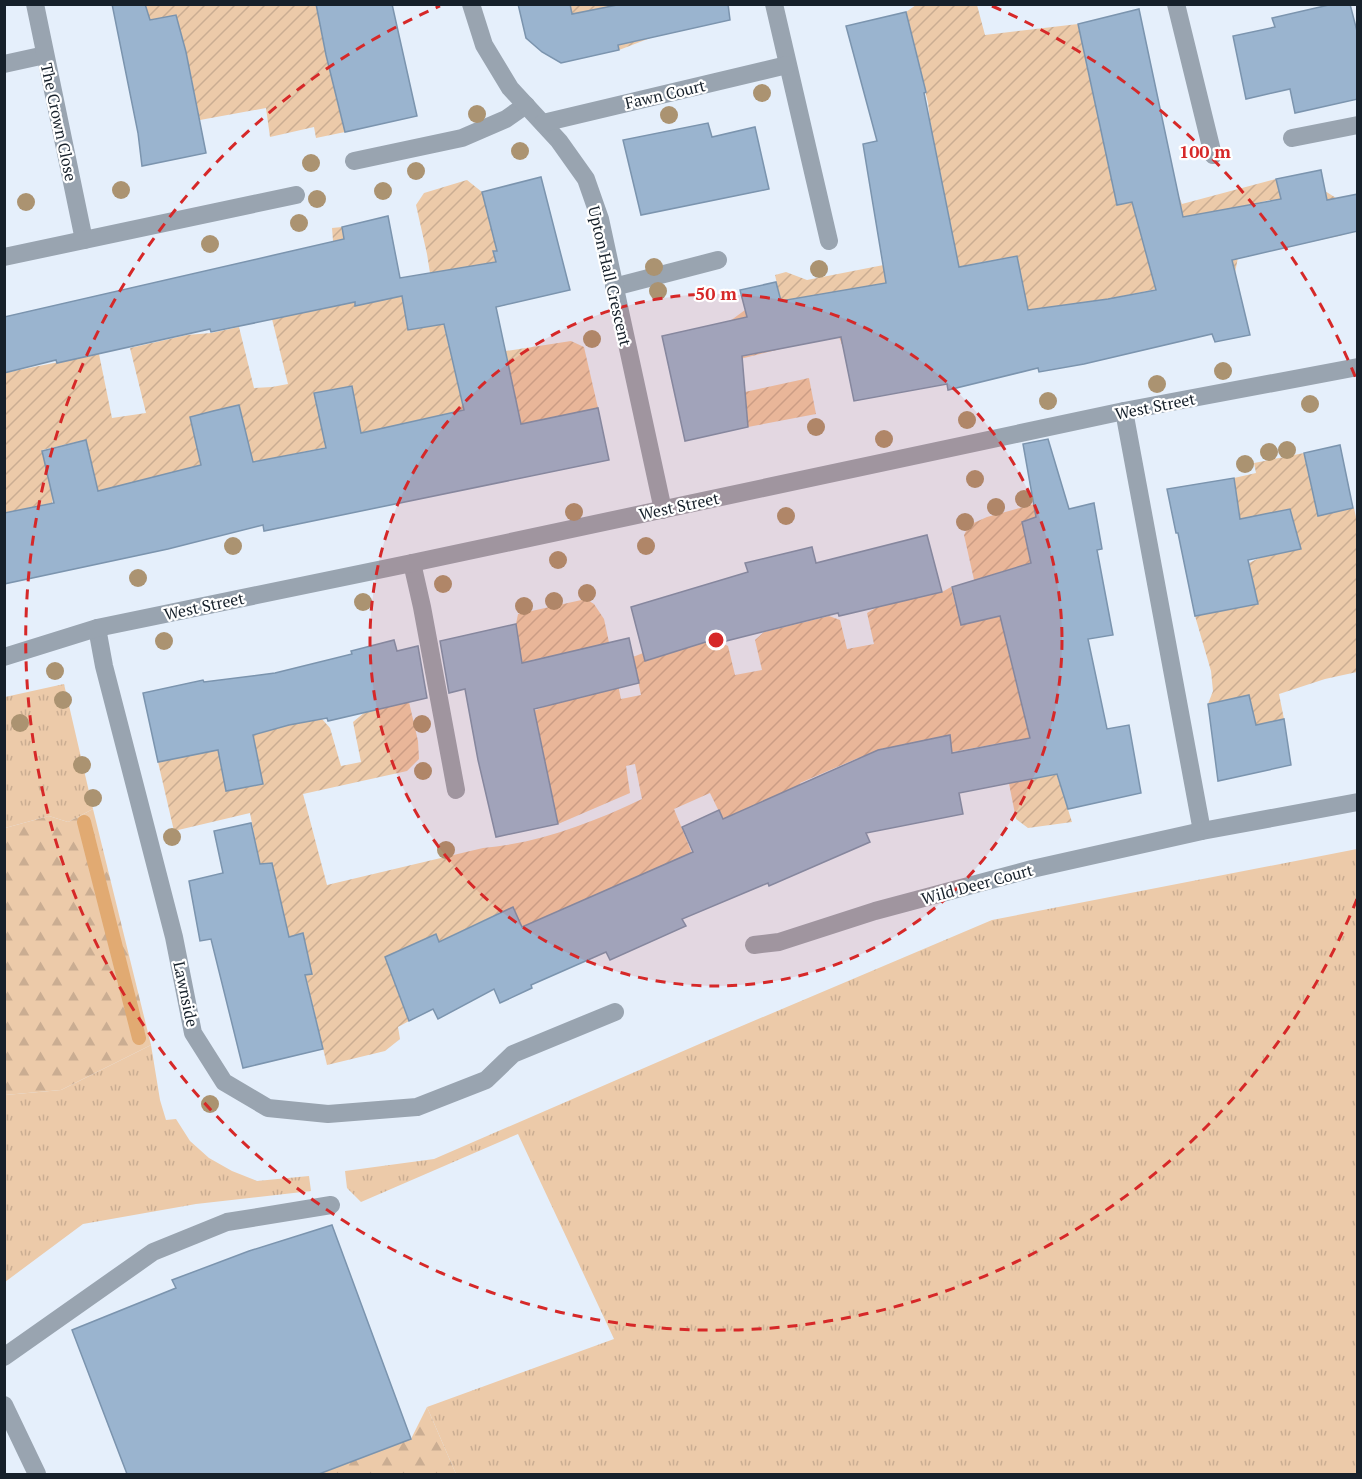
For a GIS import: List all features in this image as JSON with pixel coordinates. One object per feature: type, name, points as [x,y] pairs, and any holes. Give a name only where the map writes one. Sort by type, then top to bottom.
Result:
[{"type":"street","name":"The Crown Close","points":[[34,4],[84,240]]},
{"type":"street","name":"Upton Hall Crescent","points":[[471,4],[484,45],[510,88],[559,141],[586,178],[600,219],[663,510]]},
{"type":"street","points":[[774,4],[829,241]]},
{"type":"street","points":[[1176,4],[1213,155]]},
{"type":"street","points":[[4,64],[45,55]]},
{"type":"street","name":"Fawn Court","points":[[543,123],[787,65]]},
{"type":"street","points":[[354,161],[462,138],[506,119],[526,105]]},
{"type":"street","points":[[1292,138],[1358,125]]},
{"type":"street","points":[[4,257],[296,195]]},
{"type":"street","points":[[614,287],[718,260]]},
{"type":"street","name":"West Street","points":[[4,657],[97,628],[1124,411],[1358,367]]},
{"type":"street","points":[[1124,411],[1202,831]]},
{"type":"street","points":[[412,563],[456,790]]},
{"type":"street","name":"Lawnside","points":[[97,628],[104,666],[174,938],[194,1033],[224,1082],[268,1108],[328,1114],[417,1107],[486,1080],[513,1053],[615,1012]]},
{"type":"street","name":"Wild Deer Court","points":[[754,945],[779,942],[875,911],[1021,872],[1202,831],[1358,802]]},
{"type":"street","points":[[4,1357],[153,1252],[227,1222],[331,1205]]},
{"type":"street","points":[[4,1405],[37,1474]]},
{"type":"green space","points":[[145,5],[316,5],[345,132],[316,138],[314,127],[270,137],[266,108],[200,120],[176,15],[117,27]]},
{"type":"green space","points":[[570,5],[647,5],[653,37],[619,50],[609,7],[572,14]]},
{"type":"green space","points":[[916,5],[977,5],[985,35],[1078,24],[1118,205],[1177,192],[1182,204],[1276,179],[1325,191],[1336,198],[1343,235],[1283,248],[1270,200],[1248,205],[1235,273],[1108,299],[1028,310],[1016,256],[972,264],[844,350],[839,337],[785,302],[793,346],[736,360],[730,321],[745,310],[781,302],[775,275],[786,272],[807,280],[899,262],[931,130],[928,103],[906,12]]},
{"type":"green space","points":[[467,180],[482,192],[493,234],[525,244],[493,252],[506,305],[442,318],[453,363],[499,352],[571,341],[584,347],[598,408],[517,425],[518,411],[508,362],[469,422],[419,420],[361,433],[352,386],[314,393],[327,447],[249,463],[250,450],[239,405],[190,417],[200,461],[206,464],[97,498],[97,487],[85,440],[42,450],[53,498],[52,503],[5,513],[4,373],[99,354],[112,418],[146,413],[130,348],[187,335],[239,327],[254,388],[288,384],[272,319],[338,304],[332,228],[342,227],[355,305],[402,296],[438,324],[427,254],[416,205],[424,193]]},
{"type":"green space","points":[[809,378],[816,414],[748,427],[745,392]]},
{"type":"green space","points":[[1304,453],[1318,516],[1354,508],[1357,522],[1357,672],[1325,679],[1279,694],[1284,719],[1256,725],[1249,695],[1208,704],[1213,691],[1211,671],[1195,616],[1258,604],[1249,563],[1261,557],[1300,549],[1289,509],[1240,520],[1234,478],[1256,473],[1254,463]]},
{"type":"green space","points":[[1034,504],[1036,517],[1022,522],[1031,563],[984,577],[1039,602],[1013,667],[1029,733],[1055,769],[1072,822],[1028,828],[1016,819],[1001,743],[952,752],[950,735],[881,749],[864,770],[858,758],[800,783],[806,797],[728,830],[710,793],[674,809],[692,853],[538,920],[531,948],[513,907],[453,935],[468,967],[385,957],[409,1021],[398,1027],[400,1039],[385,1051],[327,1065],[307,981],[268,989],[266,984],[312,973],[303,933],[259,945],[260,865],[250,813],[174,831],[158,762],[218,750],[226,791],[262,784],[253,735],[322,719],[330,728],[341,766],[361,762],[353,722],[365,712],[409,702],[418,741],[419,759],[407,771],[303,794],[327,885],[483,848],[524,842],[584,824],[642,799],[635,764],[626,766],[630,793],[558,824],[534,711],[588,695],[580,650],[532,660],[522,665],[516,624],[518,614],[586,599],[594,604],[604,619],[621,699],[641,695],[633,657],[643,653],[645,661],[713,639],[728,646],[735,675],[762,670],[755,640],[764,632],[829,616],[840,620],[847,649],[874,644],[867,613],[879,606],[942,592],[951,587],[961,624],[983,620],[964,535],[969,525],[987,517]]},
{"type":"green space","points":[[64,684],[93,809],[68,822],[49,816],[5,828],[5,697]]},
{"type":"green space","points":[[93,809],[151,1045],[61,1090],[5,1095],[5,828],[49,816],[68,822]]},
{"type":"green space","points":[[1357,849],[1357,1474],[456,1474],[427,1407],[614,1339],[518,1134],[361,1202],[347,1188],[345,1171],[434,1159],[992,920]]},
{"type":"green space","points":[[151,1045],[160,1100],[166,1120],[176,1119],[190,1141],[209,1158],[232,1171],[257,1181],[309,1176],[311,1191],[196,1204],[83,1224],[5,1282],[5,1095],[61,1090]]},
{"type":"green space","points":[[427,1407],[456,1474],[319,1474],[411,1439]]},
{"type":"building","points":[[112,4],[145,4],[150,20],[176,15],[186,52],[206,153],[142,166],[138,133]]},
{"type":"building","points":[[316,4],[392,4],[417,116],[345,132]]},
{"type":"building","points":[[518,4],[570,4],[572,14],[622,4],[728,4],[730,20],[618,45],[619,50],[561,63],[542,52],[526,38]]},
{"type":"building","points":[[1333,4],[1350,4],[1358,35],[1358,99],[1295,113],[1290,89],[1246,99],[1233,36],[1275,27],[1272,18]]},
{"type":"building","points":[[1139,9],[1183,217],[1281,199],[1276,179],[1321,170],[1327,200],[1358,194],[1358,231],[1232,260],[1250,335],[1215,342],[1212,334],[1084,364],[1039,372],[1038,368],[948,390],[947,384],[854,401],[841,337],[742,356],[748,427],[685,441],[662,336],[747,317],[740,290],[776,282],[781,301],[886,283],[863,144],[877,141],[846,26],[906,12],[926,92],[924,93],[959,267],[1017,256],[1028,310],[1156,290],[1132,202],[1117,205],[1078,24]]},
{"type":"building","points":[[708,123],[712,137],[755,127],[769,189],[641,215],[623,140]]},
{"type":"building","points":[[541,177],[570,290],[496,307],[521,424],[598,408],[609,460],[264,531],[263,525],[168,549],[4,584],[4,513],[54,503],[42,451],[86,440],[98,491],[201,465],[190,417],[239,405],[253,462],[326,448],[314,393],[352,386],[361,433],[464,410],[444,324],[408,330],[402,296],[355,306],[355,302],[211,332],[210,329],[57,363],[56,360],[4,373],[4,317],[344,239],[342,227],[388,216],[400,278],[496,262],[493,251],[497,251],[482,192]]},
{"type":"building","points":[[1048,439],[1069,509],[1094,503],[1102,549],[1097,550],[1113,635],[1088,639],[1107,729],[1129,725],[1141,793],[1068,809],[1057,774],[959,793],[963,814],[866,833],[870,842],[769,886],[768,883],[682,919],[686,926],[610,960],[606,952],[531,985],[532,988],[500,1003],[494,989],[438,1019],[433,1009],[409,1021],[385,957],[436,934],[439,942],[513,907],[522,927],[693,852],[682,827],[719,810],[723,819],[878,750],[950,735],[952,753],[1030,738],[1000,616],[961,625],[952,587],[1031,563],[1022,522],[1036,517],[1023,444]]},
{"type":"building","points":[[1340,445],[1353,508],[1318,516],[1304,453]]},
{"type":"building","points":[[1234,478],[1240,519],[1290,509],[1301,549],[1248,560],[1258,604],[1195,616],[1167,489]]},
{"type":"building","points":[[927,535],[942,592],[839,616],[838,613],[726,641],[725,636],[645,661],[631,607],[748,572],[745,563],[812,547],[816,563]]},
{"type":"building","points":[[516,624],[522,663],[629,638],[639,683],[534,709],[558,824],[496,837],[478,760],[465,689],[449,693],[440,641]]},
{"type":"building","points":[[394,640],[397,651],[418,646],[427,698],[328,721],[327,718],[289,725],[253,735],[263,784],[226,791],[218,750],[158,762],[143,693],[203,680],[204,682],[275,673],[352,654],[351,651]]},
{"type":"building","points":[[1249,695],[1256,725],[1284,719],[1291,765],[1218,781],[1208,704]]},
{"type":"building","points":[[251,823],[260,864],[272,863],[289,937],[303,933],[312,974],[305,975],[323,1049],[243,1068],[211,939],[200,941],[189,881],[223,873],[214,831]]},
{"type":"building","points":[[332,1225],[411,1439],[319,1474],[127,1474],[72,1330],[176,1288],[172,1280],[249,1251]]},
{"type":"waterway","points":[[84,822],[139,1038]]}]
